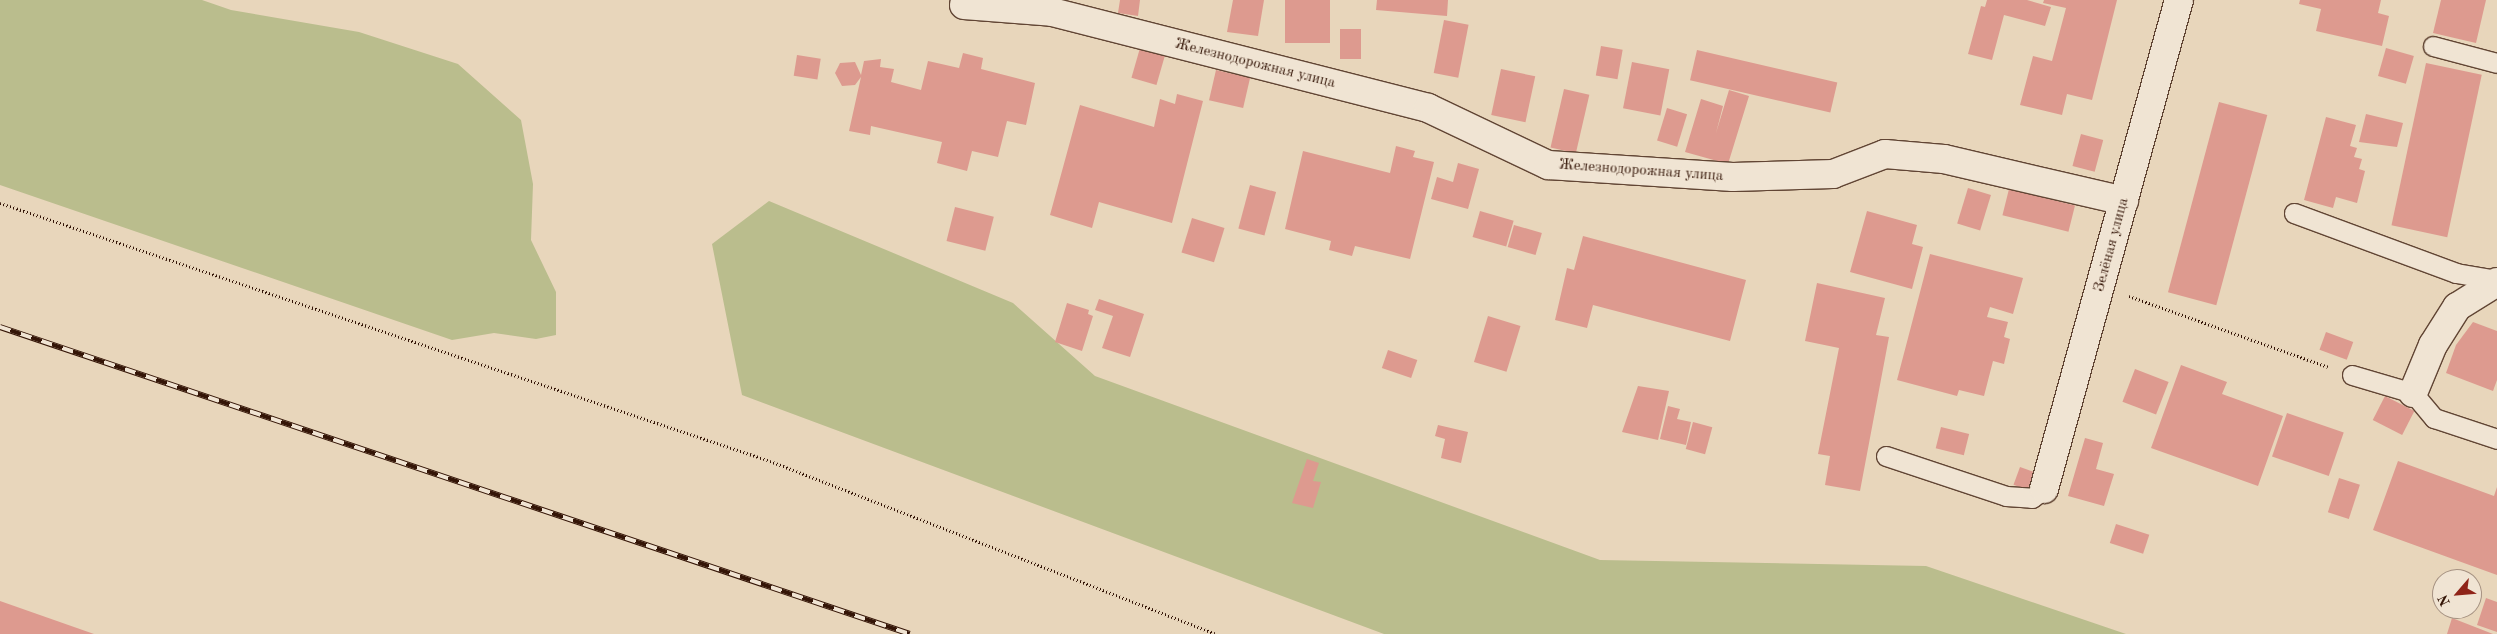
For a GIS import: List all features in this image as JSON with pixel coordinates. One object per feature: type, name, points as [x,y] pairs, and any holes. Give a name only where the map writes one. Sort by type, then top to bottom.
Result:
[{"type":"street","name":"Зелёная улица","points":[[2044,489],[2179,0]]},
{"type":"street","name":"Железнодорожная улица","points":[[964,5],[1051,6],[1428,108],[1548,165],[1733,177],[1806,175],[1833,174],[1885,154],[1944,159],[2124,201]]},
{"type":"street","points":[[2413,393],[2433,345],[2457,307],[2497,281]]},
{"type":"lane","points":[[2433,46],[2497,62]]},
{"type":"lane","points":[[2294,213],[2456,273],[2497,281]]},
{"type":"lane","points":[[2352,375],[2413,393],[2434,418],[2497,439]]},
{"type":"lane","points":[[1886,456],[2006,496],[2032,498],[2044,489]]},
{"type":"path","points":[[0,203],[770,461],[1215,634]]},
{"type":"path","points":[[2101,286],[2352,375]]},
{"type":"green space","points":[[0,0],[202,0],[231,10],[359,32],[458,64],[521,120],[533,184],[531,240],[556,292],[556,335],[536,339],[494,333],[452,340],[0,185]]},
{"type":"green space","points":[[769,201],[1013,303],[1095,376],[1600,560],[1926,566],[2126,634],[1384,634],[742,395],[712,244]]},
{"type":"building","points":[[1120,0],[1140,0],[1138,16],[1118,13]]},
{"type":"building","points":[[1233,0],[1264,0],[1258,36],[1227,32]]},
{"type":"building","points":[[1285,0],[1330,0],[1330,43],[1285,43]]},
{"type":"building","points":[[1377,0],[1448,0],[1447,16],[1376,10]]},
{"type":"building","points":[[1987,0],[2027,0],[2051,7],[2045,26],[2004,15],[1992,60],[1968,54],[1981,6],[1985,7]]},
{"type":"building","points":[[2044,0],[2117,0],[2092,100],[2067,94],[2062,115],[2020,105],[2033,56],[2052,61],[2066,8],[2043,3]]},
{"type":"building","points":[[2300,0],[2381,0],[2378,13],[2389,16],[2382,46],[2316,31],[2321,9],[2299,4]]},
{"type":"building","points":[[2441,0],[2486,0],[2476,43],[2433,33]]},
{"type":"building","points":[[1444,20],[1469,25],[1458,78],[1434,73]]},
{"type":"building","points":[[1340,29],[1361,29],[1361,59],[1340,59]]},
{"type":"building","points":[[1601,46],[1623,50],[1617,79],[1596,76]]},
{"type":"building","points":[[1140,48],[1165,55],[1156,85],[1131,78]]},
{"type":"building","points":[[2386,48],[2414,56],[2406,84],[2378,76]]},
{"type":"building","points":[[1697,50],[1837,82],[1830,113],[1690,80]]},
{"type":"building","points":[[963,53],[983,58],[981,69],[1035,83],[1026,125],[1007,121],[998,157],[972,151],[967,171],[937,163],[942,142],[871,126],[870,135],[849,131],[861,77],[855,85],[842,86],[835,73],[840,63],[855,62],[861,75],[864,61],[881,59],[880,67],[894,69],[891,82],[921,90],[928,61],[959,68]]},
{"type":"building","points":[[797,55],[821,59],[817,79],[794,76]]},
{"type":"building","points":[[1632,62],[1669,69],[1660,115],[1623,108]]},
{"type":"building","points":[[2426,63],[2482,75],[2447,237],[2391,225]]},
{"type":"building","points":[[1501,69],[1535,76],[1525,122],[1491,115]]},
{"type":"building","points":[[1216,70],[1250,78],[1243,108],[1209,100]]},
{"type":"building","points":[[1564,89],[1589,95],[1576,153],[1551,147]]},
{"type":"building","points":[[1729,90],[1749,96],[1728,164],[1685,152],[1701,99],[1723,106],[1716,133]]},
{"type":"building","points":[[1177,94],[1203,101],[1172,223],[1099,202],[1092,228],[1050,215],[1080,105],[1154,127],[1160,99],[1175,104]]},
{"type":"building","points":[[2219,102],[2267,115],[2216,305],[2168,292]]},
{"type":"building","points":[[1667,108],[1687,114],[1677,147],[1657,141]]},
{"type":"building","points":[[2366,114],[2403,123],[2397,147],[2359,142]]},
{"type":"building","points":[[2326,117],[2356,125],[2350,146],[2357,148],[2354,157],[2362,159],[2359,169],[2365,171],[2357,203],[2336,197],[2333,208],[2304,200]]},
{"type":"building","points":[[2081,134],[2103,140],[2095,172],[2072,166]]},
{"type":"building","points":[[1396,146],[1415,151],[1413,157],[1434,162],[1410,259],[1355,246],[1352,256],[1329,250],[1331,241],[1285,229],[1303,151],[1390,173]]},
{"type":"building","points":[[1458,163],[1479,169],[1468,209],[1431,199],[1437,177],[1453,182]]},
{"type":"building","points":[[1250,185],[1276,192],[1264,235],[1238,228]]},
{"type":"building","points":[[1968,188],[1991,195],[1980,230],[1957,223]]},
{"type":"building","points":[[2009,189],[2075,205],[2068,232],[2002,215]]},
{"type":"building","points":[[955,207],[994,217],[985,251],[947,241]]},
{"type":"building","points":[[1480,211],[1514,221],[1506,247],[1473,237]]},
{"type":"building","points":[[1867,211],[1917,225],[1912,244],[1923,247],[1912,289],[1850,272]]},
{"type":"building","points":[[1192,218],[1225,228],[1214,262],[1181,252]]},
{"type":"building","points":[[1514,225],[1542,233],[1536,255],[1508,247]]},
{"type":"building","points":[[1583,236],[1746,280],[1730,341],[1593,305],[1587,328],[1555,320],[1567,268],[1574,270]]},
{"type":"building","points":[[1930,254],[2023,278],[2013,314],[1990,307],[1987,317],[2008,322],[2004,337],[2010,339],[2004,364],[1993,361],[1984,396],[1959,390],[1957,396],[1897,380]]},
{"type":"building","points":[[1817,283],[1885,298],[1876,335],[1889,337],[1860,491],[1825,485],[1830,456],[1818,454],[1839,348],[1805,341]]},
{"type":"building","points":[[1099,299],[1144,314],[1130,357],[1102,348],[1113,316],[1095,310]]},
{"type":"building","points":[[1067,303],[1089,310],[1088,314],[1093,316],[1082,351],[1055,342]]},
{"type":"building","points":[[1488,316],[1521,326],[1506,372],[1474,362]]},
{"type":"building","points":[[2473,322],[2497,331],[2497,380],[2493,391],[2446,373],[2456,345]]},
{"type":"building","points":[[2326,332],[2353,342],[2347,360],[2320,350]]},
{"type":"building","points":[[1388,350],[1417,360],[1411,378],[1382,368]]},
{"type":"building","points":[[2181,365],[2227,382],[2222,394],[2283,416],[2258,486],[2151,448]]},
{"type":"building","points":[[2135,369],[2169,382],[2156,415],[2122,402]]},
{"type":"building","points":[[1638,386],[1669,391],[1658,440],[1622,432]]},
{"type":"building","points":[[2385,396],[2414,411],[2402,435],[2373,420]]},
{"type":"building","points":[[1668,406],[1680,409],[1677,419],[1691,422],[1686,445],[1660,439]]},
{"type":"building","points":[[2287,413],[2344,433],[2329,476],[2272,456]]},
{"type":"building","points":[[1693,422],[1712,427],[1705,454],[1686,449]]},
{"type":"building","points":[[1438,425],[1468,432],[1461,463],[1441,458],[1445,439],[1435,436]]},
{"type":"building","points":[[1941,427],[1969,434],[1964,455],[1936,448]]},
{"type":"building","points":[[2085,438],[2103,443],[2096,469],[2114,474],[2104,506],[2068,496]]},
{"type":"building","points":[[1307,459],[1319,463],[1313,481],[1321,482],[1313,508],[1292,503]]},
{"type":"building","points":[[2398,461],[2494,496],[2497,487],[2497,575],[2482,569],[2373,530]]},
{"type":"building","points":[[2020,467],[2034,472],[2028,490],[2014,485]]},
{"type":"building","points":[[2339,478],[2360,485],[2349,519],[2328,512]]},
{"type":"building","points":[[2116,524],[2149,535],[2143,554],[2110,543]]},
{"type":"building","points":[[2486,598],[2497,602],[2497,632],[2477,625],[2479,619],[2482,619],[2482,610]]},
{"type":"building","points":[[0,601],[94,634],[0,634]]},
{"type":"building","points":[[2452,619],[2455,619],[2493,634],[2447,634]]},
{"type":"railway","points":[[0,327],[910,634]]}]
